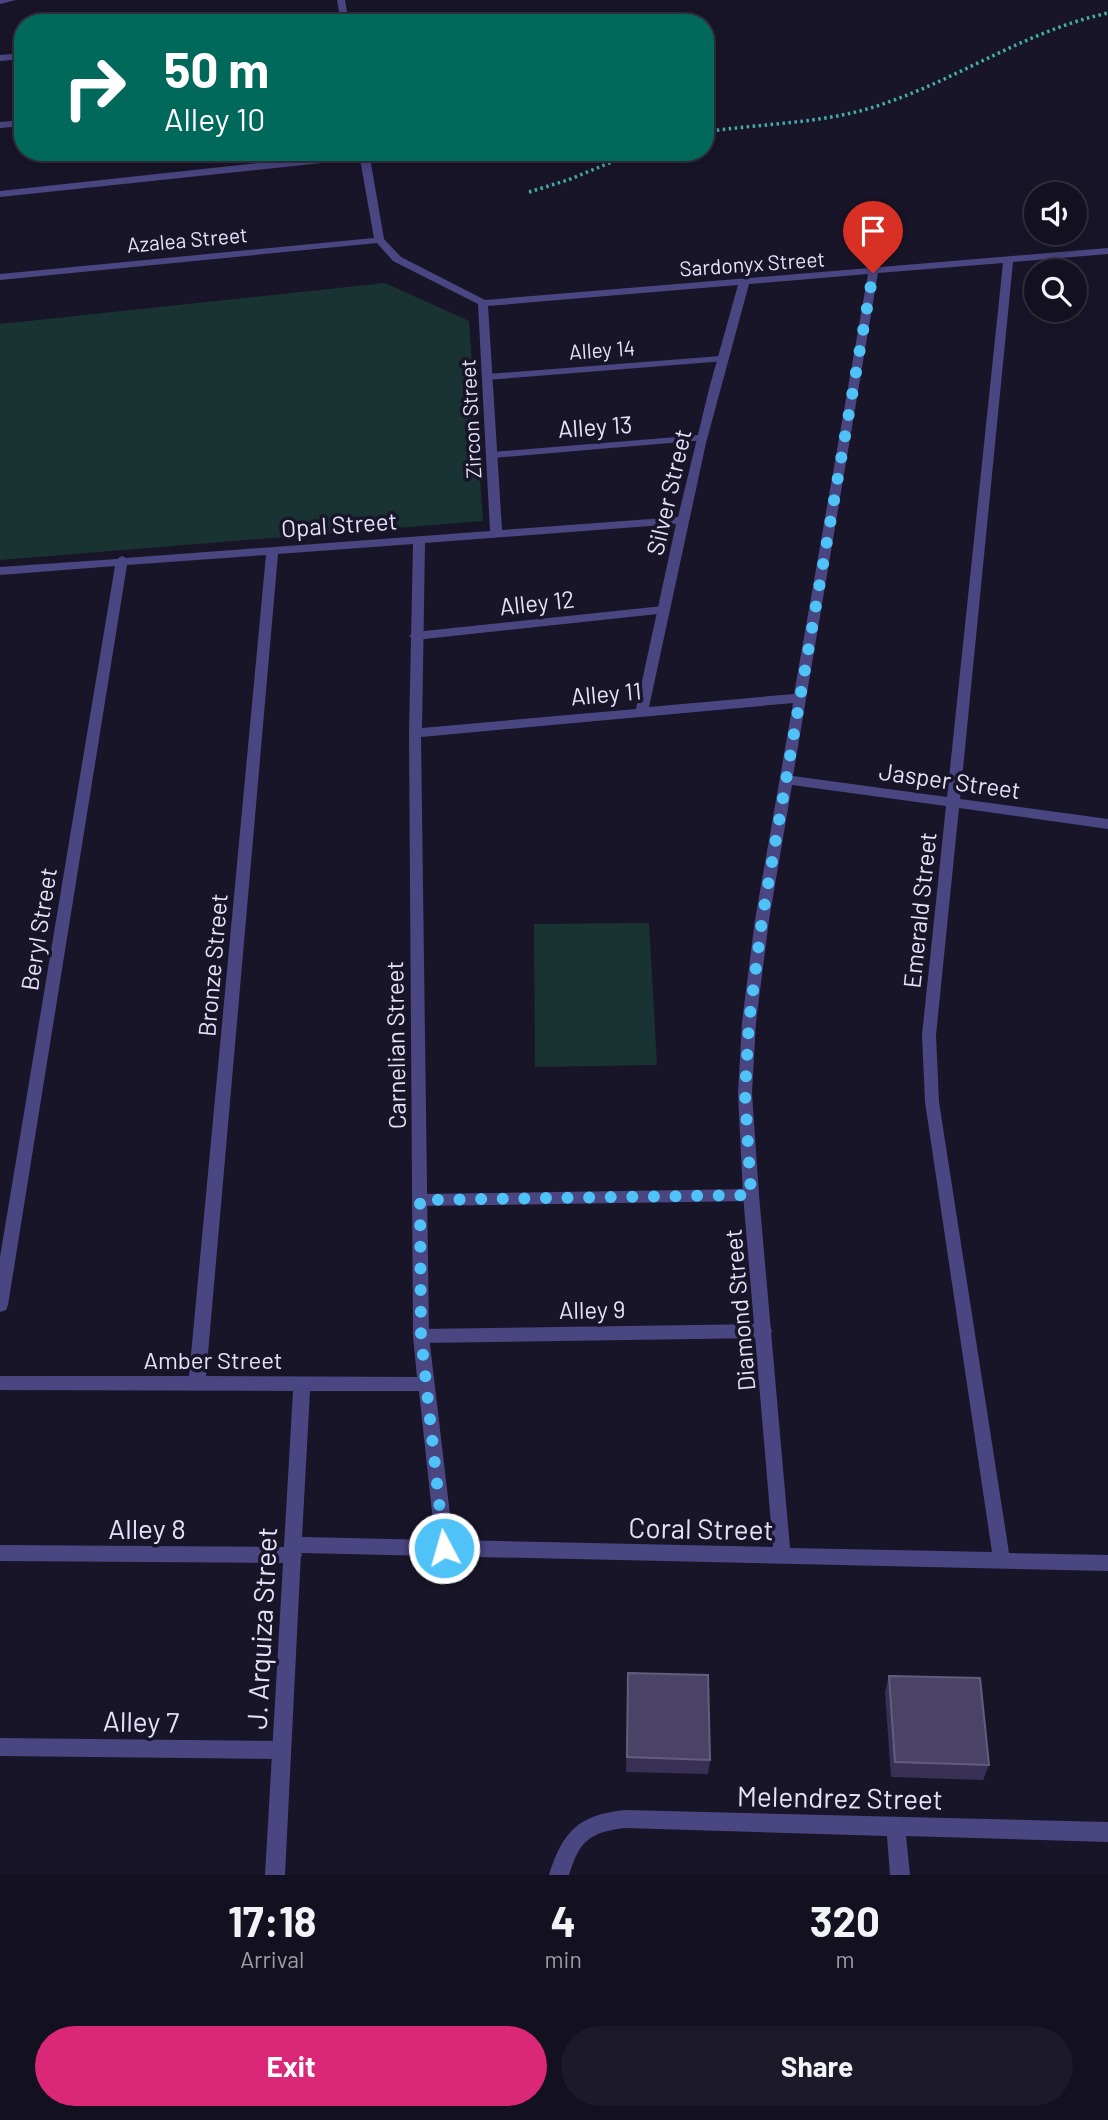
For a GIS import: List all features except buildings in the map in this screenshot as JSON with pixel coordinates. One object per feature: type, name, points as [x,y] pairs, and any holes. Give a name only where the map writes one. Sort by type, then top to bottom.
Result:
[{"type":"street","points":[[0,1],[12,0]]},
{"type":"street","points":[[0,194],[300,161]]},
{"type":"street","points":[[365,161],[379,240],[397,259],[483,303]]},
{"type":"street","name":"Azalea Street","points":[[0,276],[379,240]]},
{"type":"street","name":"Sardonyx Street","points":[[483,303],[1008,262],[1108,251]]},
{"type":"street","name":"Emerald Street","points":[[1002,1561],[932,1102],[929,1035],[932,984],[954,803],[1008,262]]},
{"type":"street","name":"Diamond Street","points":[[782,1556],[751,1195],[745,1093],[749,1022],[762,920],[873,273]]},
{"type":"street","name":"Silver Street","points":[[642,712],[682,520],[721,359],[744,283]]},
{"type":"street","name":"Zircon Street","points":[[483,303],[496,533]]},
{"type":"street","name":"Alley 14","points":[[487,377],[721,359]]},
{"type":"street","name":"Alley 13","points":[[492,455],[702,438]]},
{"type":"street","name":"Opal Street","points":[[0,571],[682,520]]},
{"type":"street","name":"Carnelian Street","points":[[419,539],[415,733],[421,1336],[444,1548]]},
{"type":"street","name":"Bronze Street","points":[[197,1384],[272,550]]},
{"type":"street","name":"Beryl Street","points":[[0,1305],[122,560]]},
{"type":"street","name":"Alley 12","points":[[415,636],[663,610]]},
{"type":"street","name":"Alley 11","points":[[415,733],[801,698]]},
{"type":"street","name":"Jasper Street","points":[[786,780],[1108,824]]},
{"type":"street","points":[[420,1200],[751,1195]]},
{"type":"street","name":"Alley 9","points":[[421,1336],[764,1331]]},
{"type":"street","name":"Amber Street","points":[[0,1383],[426,1384]]},
{"type":"street","name":"J. Arquiza Street","points":[[275,1875],[302,1384]]},
{"type":"street","name":"Coral Street","points":[[293,1550],[444,1548],[1108,1563]]},
{"type":"street","name":"Alley 8","points":[[0,1553],[293,1550]]},
{"type":"street","name":"Alley 7","points":[[0,1747],[282,1750]]},
{"type":"street","name":"Melendrez Street","points":[[559,1875],[566,1854],[585,1827],[600,1821],[625,1819],[1108,1832]]},
{"type":"street","points":[[896,1826],[900,1875]]},
{"type":"path","points":[[714,131],[827,118],[878,106],[1013,45],[1060,26],[1108,13]]},
{"type":"path","points":[[529,192],[614,161]]},
{"type":"green space","points":[[385,283],[469,321],[483,521],[0,560],[0,324]]},
{"type":"green space","points":[[649,923],[657,1065],[535,1067],[534,924]]},
{"type":"route","points":[[444,1548],[421,1336],[420,1200],[751,1195],[745,1093],[749,1022],[762,920],[873,273]]}]
